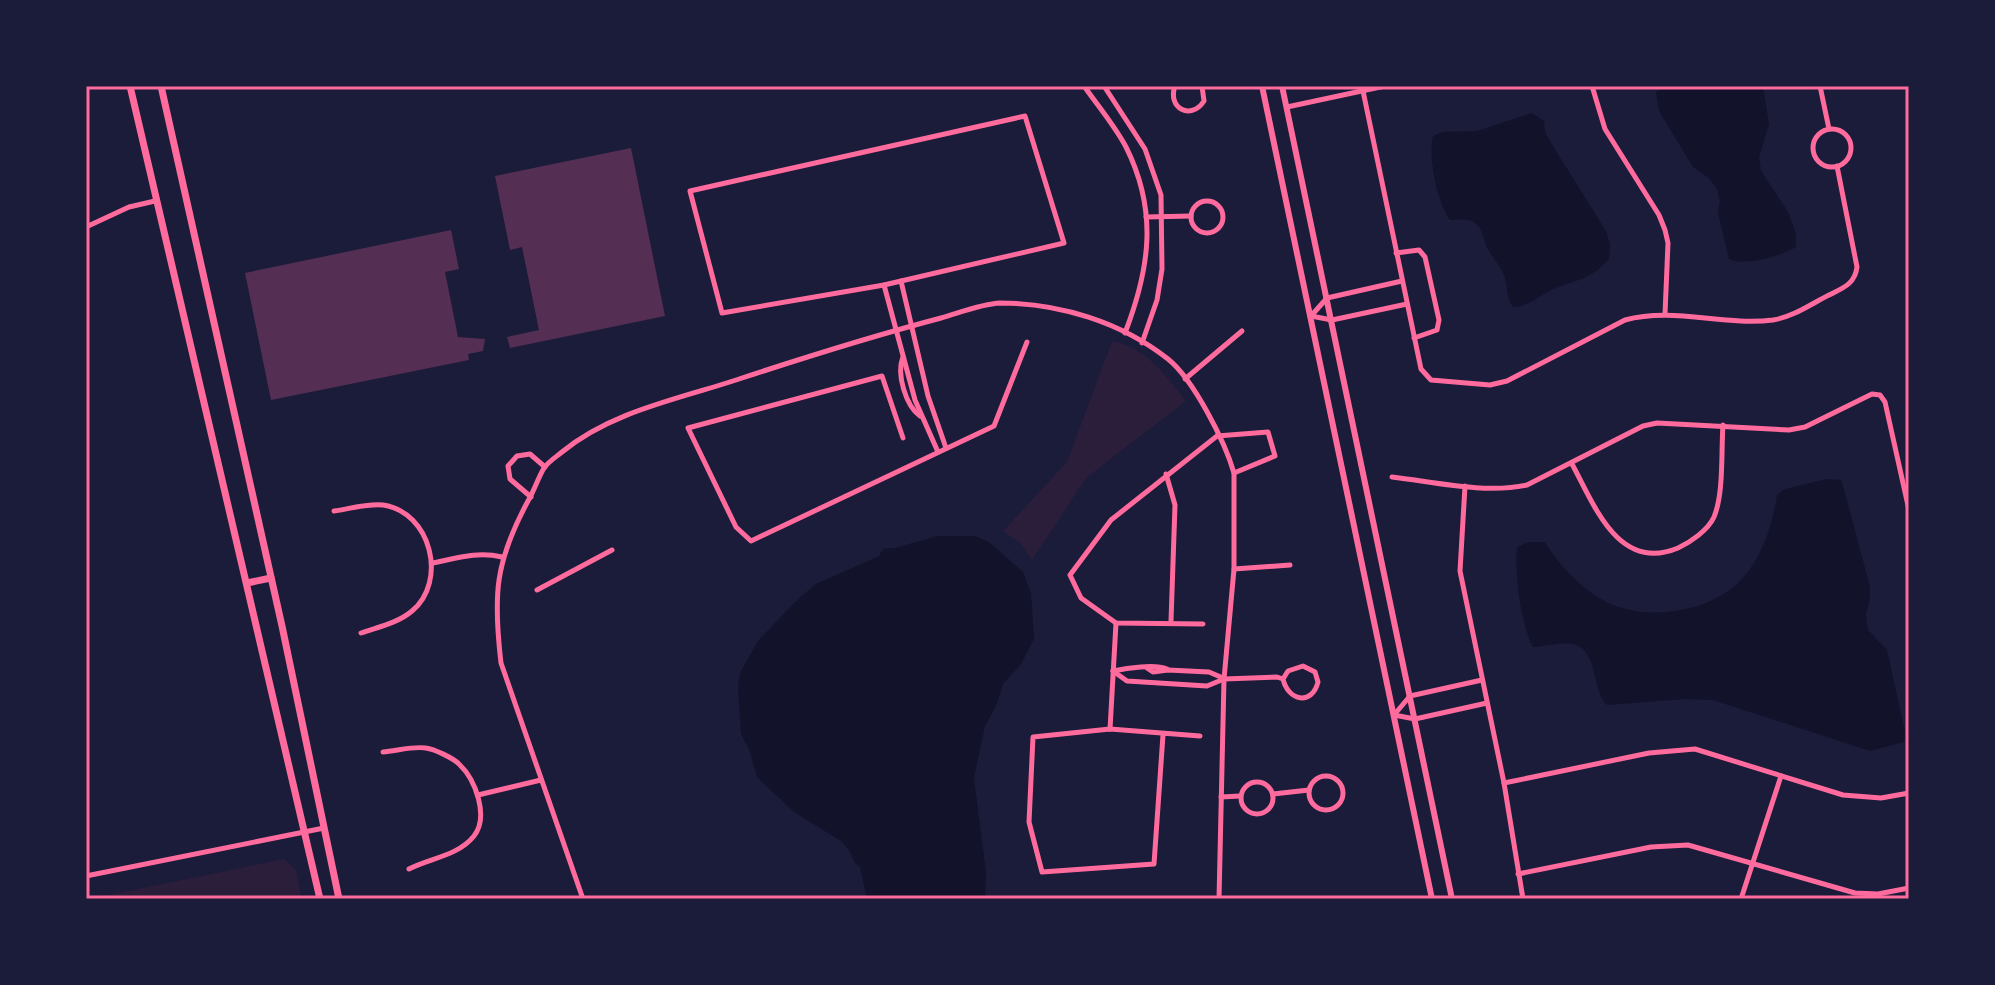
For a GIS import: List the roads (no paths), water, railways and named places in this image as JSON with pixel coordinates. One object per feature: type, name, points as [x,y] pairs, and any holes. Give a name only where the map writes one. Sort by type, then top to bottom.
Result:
[{"type":"main road","points":[[130,86],[320,899]]},
{"type":"main road","points":[[161,86],[339,899]]},
{"type":"main road","points":[[247,583],[271,578]]},
{"type":"street","points":[[1104,86],[1145,149],[1161,195],[1163,217],[1159,285],[1142,343]]},
{"type":"street","points":[[1175,86],[1172,95],[1175,104],[1181,110],[1190,112],[1199,108],[1204,101],[1202,86]]},
{"type":"street","points":[[1262,86],[1432,899]]},
{"type":"street","points":[[1282,86],[1452,899]]},
{"type":"street","points":[[1287,107],[1385,86]]},
{"type":"street","points":[[1592,86],[1605,129],[1659,215],[1665,230],[1668,243],[1665,314]]},
{"type":"street","points":[[1820,86],[1829,129]]},
{"type":"street","points":[[1086,87],[1126,146],[1140,183],[1146,217],[1146,268],[1125,333]]},
{"type":"street","points":[[1363,91],[1421,369],[1431,380],[1490,385],[1507,381],[1625,320],[1665,314],[1774,320],[1849,285],[1856,276],[1857,267],[1837,166]]},
{"type":"street","points":[[1025,116],[1064,243],[884,285],[722,313],[690,191],[1025,116]]},
{"type":"street","points":[[1829,129],[1846,136],[1851,147],[1847,159],[1837,166],[1819,163],[1813,152],[1818,134],[1829,129]]},
{"type":"street","points":[[1209,200],[1218,205],[1223,219],[1218,229],[1208,233],[1194,226],[1191,216],[1199,203],[1209,200]]},
{"type":"street","points":[[86,227],[129,207],[155,201]]},
{"type":"street","points":[[1146,217],[1191,216]]},
{"type":"street","points":[[1396,253],[1419,250],[1425,257],[1439,320],[1437,330],[1414,338]]},
{"type":"street","points":[[901,281],[935,421],[946,448]]},
{"type":"street","points":[[1311,316],[1327,298],[1402,281]]},
{"type":"street","points":[[884,285],[910,383],[938,452]]},
{"type":"street","points":[[583,899],[501,663],[496,600],[502,557],[513,528],[545,467],[571,445],[608,423],[651,406],[896,330],[997,303],[1077,312],[1125,333],[1170,360],[1204,406],[1234,473],[1234,569],[1224,679],[1219,899]]},
{"type":"street","points":[[1311,316],[1332,320],[1407,304]]},
{"type":"street","points":[[1185,379],[1242,331]]},
{"type":"street","points":[[903,438],[882,376],[688,428],[736,527],[751,541],[994,426],[1027,342]]},
{"type":"street","points":[[903,356],[899,369],[909,402],[922,417]]},
{"type":"street","points":[[910,383],[924,379]]},
{"type":"street","points":[[1392,477],[1465,486],[1516,488],[1572,464],[1643,426],[1657,423],[1789,430],[1805,427],[1872,394],[1880,395],[1885,402],[1909,510]]},
{"type":"street","points":[[1572,464],[1606,527],[1619,541],[1639,551],[1669,552],[1686,545],[1713,519],[1723,425]]},
{"type":"street","points":[[1203,624],[1171,621],[1116,623],[1081,598],[1070,575],[1111,520],[1217,436],[1268,432],[1275,456],[1234,473]]},
{"type":"street","points":[[531,497],[510,479],[508,466],[517,456],[530,454],[545,467]]},
{"type":"street","points":[[1166,474],[1175,505],[1171,621]]},
{"type":"street","points":[[1465,486],[1460,571],[1504,783],[1523,899]]},
{"type":"street","points":[[334,511],[384,505],[412,517],[425,537],[433,563],[425,598],[413,611],[397,621],[361,633]]},
{"type":"street","points":[[537,590],[612,550]]},
{"type":"street","points":[[433,563],[473,554],[487,553],[502,557]]},
{"type":"street","points":[[1234,569],[1290,565]]},
{"type":"street","points":[[1110,729],[1116,623]]},
{"type":"street","points":[[1303,666],[1315,672],[1318,682],[1312,695],[1299,698],[1287,691],[1283,679],[1288,671],[1303,666]]},
{"type":"street","points":[[1113,671],[1127,667],[1162,667],[1209,672],[1224,679]]},
{"type":"street","points":[[1167,683],[1168,670]]},
{"type":"street","points":[[1113,671],[1127,681],[1207,686],[1224,679],[1283,679]]},
{"type":"street","points":[[1394,715],[1410,696],[1482,680]]},
{"type":"street","points":[[1394,715],[1415,719],[1487,703]]},
{"type":"street","points":[[1163,735],[1154,864],[1042,872],[1029,822],[1033,737],[1110,729],[1200,736]]},
{"type":"street","points":[[383,752],[427,748],[459,763],[478,795],[481,825],[472,838],[450,854],[428,859],[409,869]]},
{"type":"street","points":[[1504,783],[1674,749],[1713,753],[1861,798],[1909,793]]},
{"type":"street","points":[[1273,794],[1309,790],[1318,778],[1329,776],[1341,786],[1342,796],[1332,808],[1320,809],[1311,801],[1309,790]]},
{"type":"street","points":[[1741,899],[1781,776]]},
{"type":"street","points":[[478,795],[541,780]]},
{"type":"street","points":[[1255,782],[1265,784],[1273,794],[1270,807],[1257,814],[1247,811],[1241,796],[1245,787],[1255,782]]},
{"type":"street","points":[[1221,797],[1241,796]]},
{"type":"street","points":[[86,876],[324,828]]},
{"type":"street","points":[[1518,874],[1669,845],[1705,848],[1855,893],[1878,894],[1909,888]]}]
